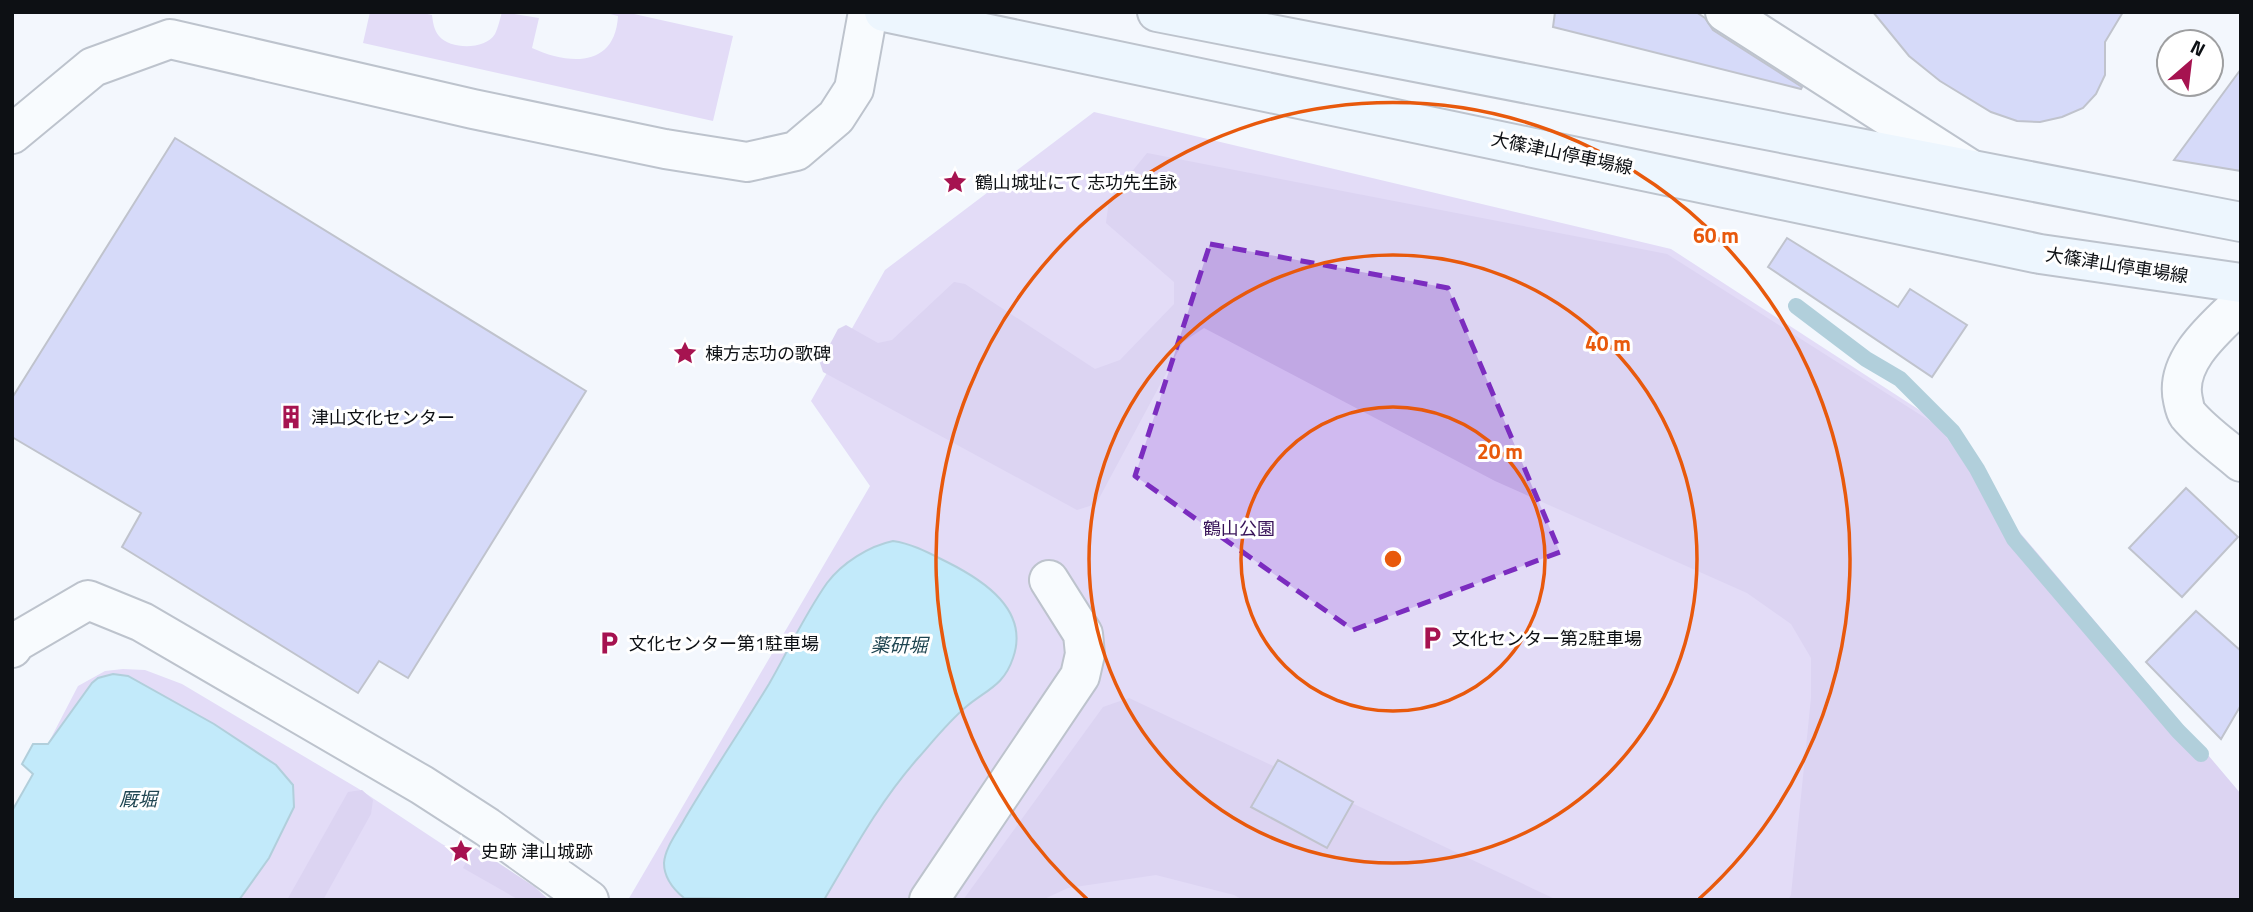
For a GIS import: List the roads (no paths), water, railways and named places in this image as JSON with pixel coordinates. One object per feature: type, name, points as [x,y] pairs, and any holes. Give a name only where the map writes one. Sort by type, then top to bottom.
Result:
[{"type":"main road","name":"大篠津山停車場線","points":[[884,12],[2040,254],[2241,283]]},
{"type":"main road","points":[[1157,12],[2241,222]]},
{"type":"street","points":[[12,134],[93,67],[170,38],[487,112],[664,149],[747,162],[796,150],[836,117],[854,89],[868,12]]},
{"type":"street","points":[[1725,12],[1970,169]]},
{"type":"street","points":[[2241,303],[2211,332],[2187,364],[2182,388],[2187,414],[2241,462]]},
{"type":"street","points":[[929,900],[1080,676],[1085,654],[1083,634],[1049,580]]},
{"type":"street","points":[[13,643],[89,600],[142,622],[422,785],[487,827],[589,900]]},
{"type":"water","name":"薬研堀","points":[[893,541],[921,549],[961,569],[1000,599],[1015,625],[1017,641],[1005,674],[995,686],[954,718],[905,774],[868,826],[824,900],[684,898],[670,883],[664,868],[667,852],[675,835],[769,684],[827,583],[857,556]]},
{"type":"water","name":"厩堀","points":[[113,674],[128,676],[214,724],[276,765],[293,785],[294,807],[269,858],[239,900],[12,900],[12,811],[33,774],[22,764],[33,744],[48,744],[92,683],[98,678]]},
{"type":"waterway","points":[[1796,306],[1866,359],[1900,379],[1953,432],[1977,469],[2014,539],[2178,731],[2201,754]]},
{"type":"place","name":"鶴山城址にて 志功先生詠","points":[[955,182]]},
{"type":"place","name":"棟方志功の歌碑","points":[[685,353]]},
{"type":"place","name":"津山文化センター","points":[[291,417]]},
{"type":"place","name":"文化センター第2駐車場","points":[[1432,638]]},
{"type":"place","name":"文化センター第1駐車場","points":[[609,643]]},
{"type":"place","name":"史跡 津山城跡","points":[[461,851]]},
{"type":"park label","name":"鶴山公園","points":[[1239,528]]}]
